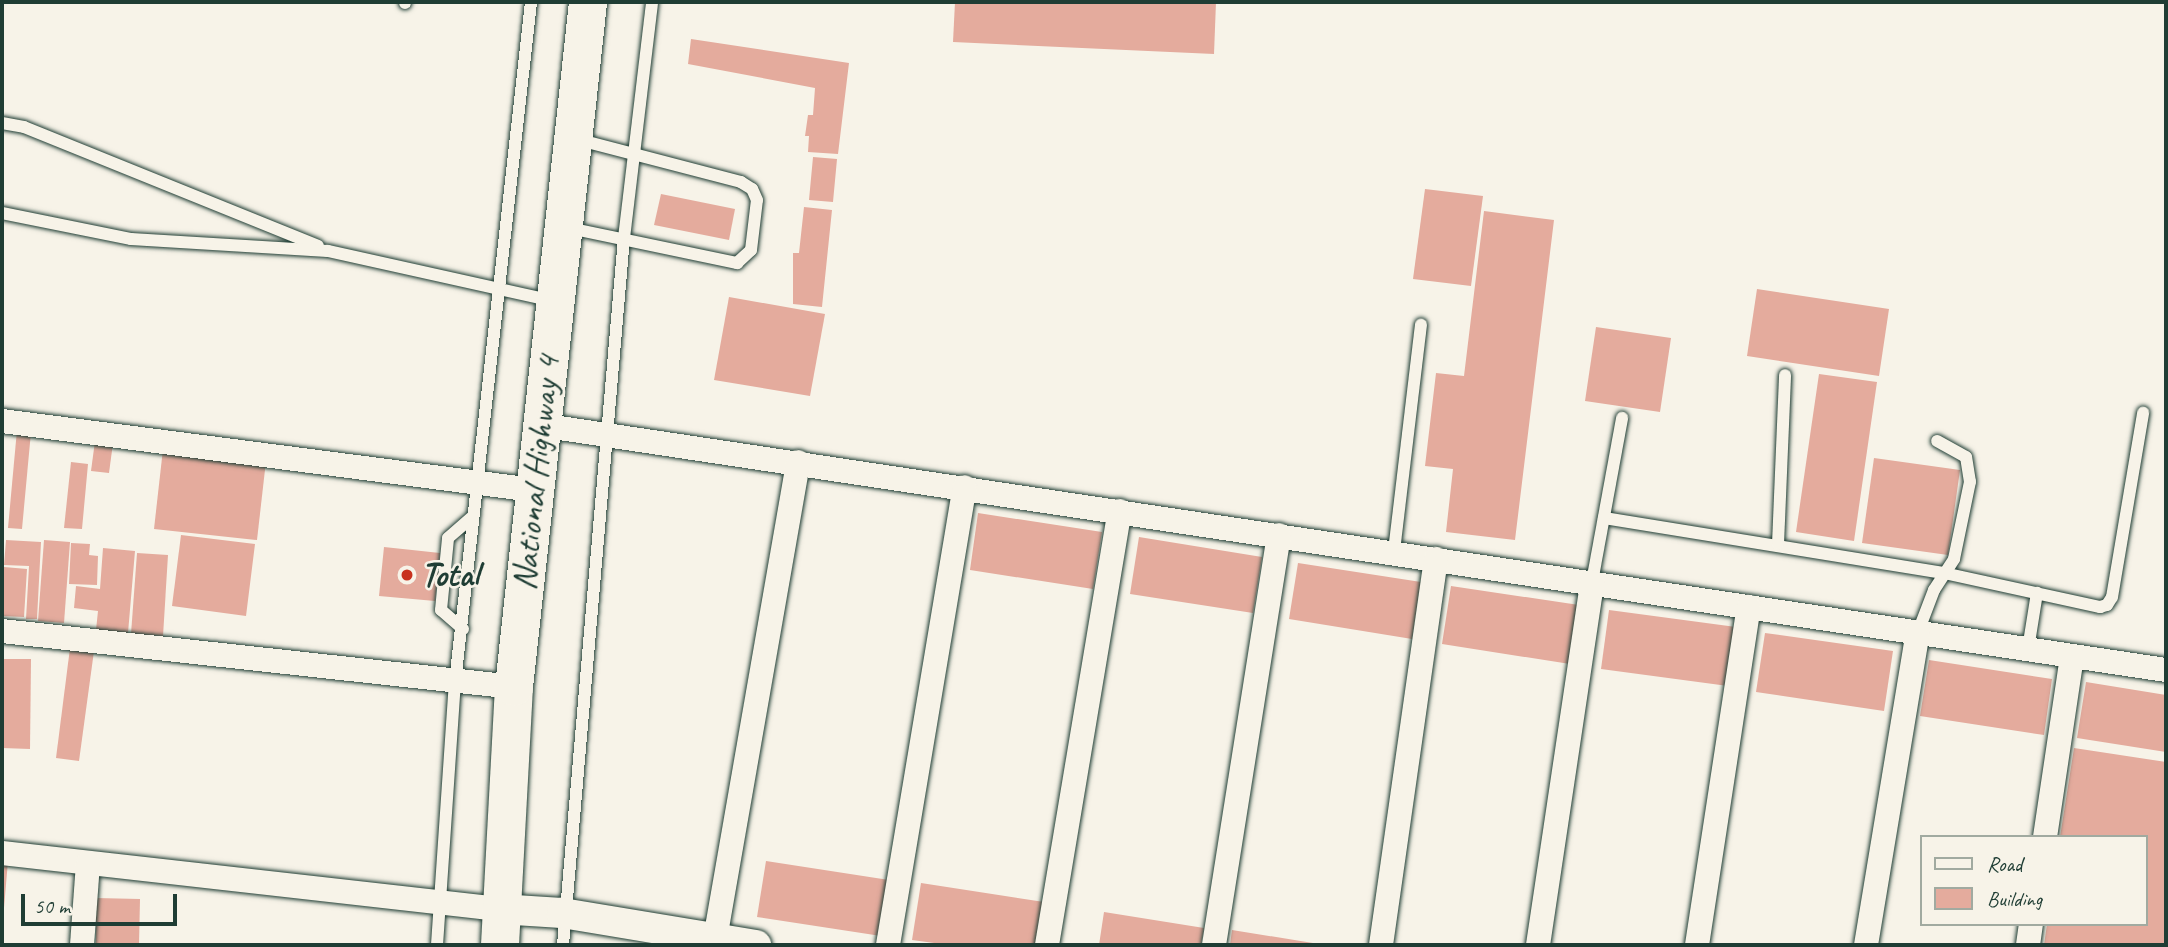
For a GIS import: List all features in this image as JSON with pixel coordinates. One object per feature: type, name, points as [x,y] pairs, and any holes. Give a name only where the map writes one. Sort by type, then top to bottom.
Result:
[{"type":"highway","name":"National Highway 4","points":[[500,927],[514,687],[540,425],[588,2]]},
{"type":"street","points":[[2,421],[533,490]]},
{"type":"street","points":[[540,425],[1394,551],[2166,670]]},
{"type":"street","points":[[715,939],[798,462]]},
{"type":"street","points":[[888,945],[965,487]]},
{"type":"street","points":[[1047,945],[1120,511]]},
{"type":"street","points":[[1214,945],[1279,535]]},
{"type":"street","points":[[1381,945],[1436,559]]},
{"type":"street","points":[[1538,945],[1592,582]]},
{"type":"street","points":[[1697,945],[1749,607]]},
{"type":"street","points":[[2,631],[514,687]]},
{"type":"street","points":[[1866,945],[1918,632]]},
{"type":"street","points":[[2045,835],[2072,656]]},
{"type":"street","points":[[2,853],[438,903],[500,927],[562,913],[756,945]]},
{"type":"street","points":[[82,945],[88,863]]},
{"type":"street","points":[[2028,945],[2031,926]]},
{"type":"lane","points":[[437,945],[455,682],[531,2]]},
{"type":"lane","points":[[563,945],[562,913],[624,238],[652,2]]},
{"type":"lane","points":[[2,122],[328,250],[498,292],[554,301]]},
{"type":"lane","points":[[563,226],[737,262],[751,250],[757,200],[752,189],[741,182],[573,139]]},
{"type":"lane","points":[[2,213],[131,239],[328,250]]},
{"type":"lane","points":[[1394,551],[1420,325]]},
{"type":"lane","points":[[1778,544],[1785,375]]},
{"type":"lane","points":[[1604,518],[1778,544],[2107,605],[2143,413]]},
{"type":"lane","points":[[1592,582],[1622,418]]},
{"type":"lane","points":[[1918,632],[1944,573],[1954,559],[1971,470],[1966,457],[1937,441]]},
{"type":"lane","points":[[463,629],[441,610],[442,598],[448,538],[474,516]]},
{"type":"lane","points":[[2028,649],[2037,593]]},
{"type":"building","points":[[955,2],[1216,2],[1214,54],[953,42]]},
{"type":"building","points":[[691,39],[849,63],[838,154],[808,152],[809,136],[805,136],[808,115],[813,115],[815,88],[688,64]]},
{"type":"building","points":[[813,157],[837,159],[833,202],[809,200]]},
{"type":"building","points":[[1425,189],[1483,196],[1471,286],[1413,279]]},
{"type":"building","points":[[661,194],[735,209],[729,240],[654,225]]},
{"type":"building","points":[[804,207],[832,210],[822,307],[793,304],[793,253],[799,253]]},
{"type":"building","points":[[1484,211],[1554,220],[1515,540],[1446,532],[1453,469],[1425,466],[1436,373],[1464,376]]},
{"type":"building","points":[[1757,289],[1889,309],[1879,376],[1747,356]]},
{"type":"building","points":[[729,297],[825,314],[810,396],[714,380]]},
{"type":"building","points":[[1596,327],[1671,338],[1660,412],[1585,401]]},
{"type":"building","points":[[1819,374],[1877,382],[1854,541],[1796,532]]},
{"type":"building","points":[[17,430],[31,432],[22,529],[8,528]]},
{"type":"building","points":[[95,441],[113,443],[109,473],[91,471]]},
{"type":"building","points":[[163,449],[266,461],[257,540],[154,529]]},
{"type":"building","points":[[1874,458],[1960,470],[1948,555],[1862,543]]},
{"type":"building","points":[[71,462],[88,464],[82,529],[64,528]]},
{"type":"building","points":[[978,513],[1102,532],[1093,589],[970,570]]},
{"type":"building","points":[[181,535],[255,544],[246,616],[172,606]]},
{"type":"building","points":[[1139,537],[1262,557],[1253,613],[1130,594]]},
{"type":"building","points":[[6,540],[41,542],[37,619],[26,619],[29,566],[4,565]]},
{"type":"building","points":[[44,540],[70,542],[64,623],[38,621]]},
{"type":"building","points":[[71,543],[90,544],[89,555],[98,556],[97,585],[69,584]]},
{"type":"building","points":[[384,547],[440,553],[435,601],[379,596]]},
{"type":"building","points":[[103,548],[135,551],[128,633],[96,630],[98,611],[74,608],[76,586],[100,589]]},
{"type":"building","points":[[137,553],[168,555],[163,636],[131,634]]},
{"type":"building","points":[[1298,563],[1421,582],[1412,639],[1289,619]]},
{"type":"building","points":[[4,567],[27,569],[24,617],[2,616]]},
{"type":"building","points":[[1451,586],[1579,605],[1570,664],[1442,644]]},
{"type":"building","points":[[1609,610],[1736,627],[1728,686],[1601,669]]},
{"type":"building","points":[[1765,633],[1893,651],[1884,711],[1756,692]]},
{"type":"building","points":[[70,648],[94,651],[79,761],[56,758]]},
{"type":"building","points":[[2,659],[31,659],[30,749],[2,748]]},
{"type":"building","points":[[1929,660],[2052,679],[2044,735],[1920,716]]},
{"type":"building","points":[[2086,682],[2166,695],[2166,752],[2077,738]]},
{"type":"building","points":[[2074,748],[2166,762],[2166,945],[2044,945],[2047,926],[2147,926],[2147,835],[2060,835]]},
{"type":"building","points":[[2,861],[8,861],[4,908],[2,908]]},
{"type":"building","points":[[766,861],[889,880],[881,936],[757,917]]},
{"type":"building","points":[[921,883],[1044,902],[1037,945],[949,945],[912,940]]},
{"type":"building","points":[[96,898],[140,899],[139,945],[96,945]]},
{"type":"building","points":[[1104,912],[1204,928],[1201,945],[1099,945]]},
{"type":"building","points":[[1232,930],[1319,944],[1319,945],[1230,945]]},
{"type":"place","name":"Total","points":[[407,575]]}]
